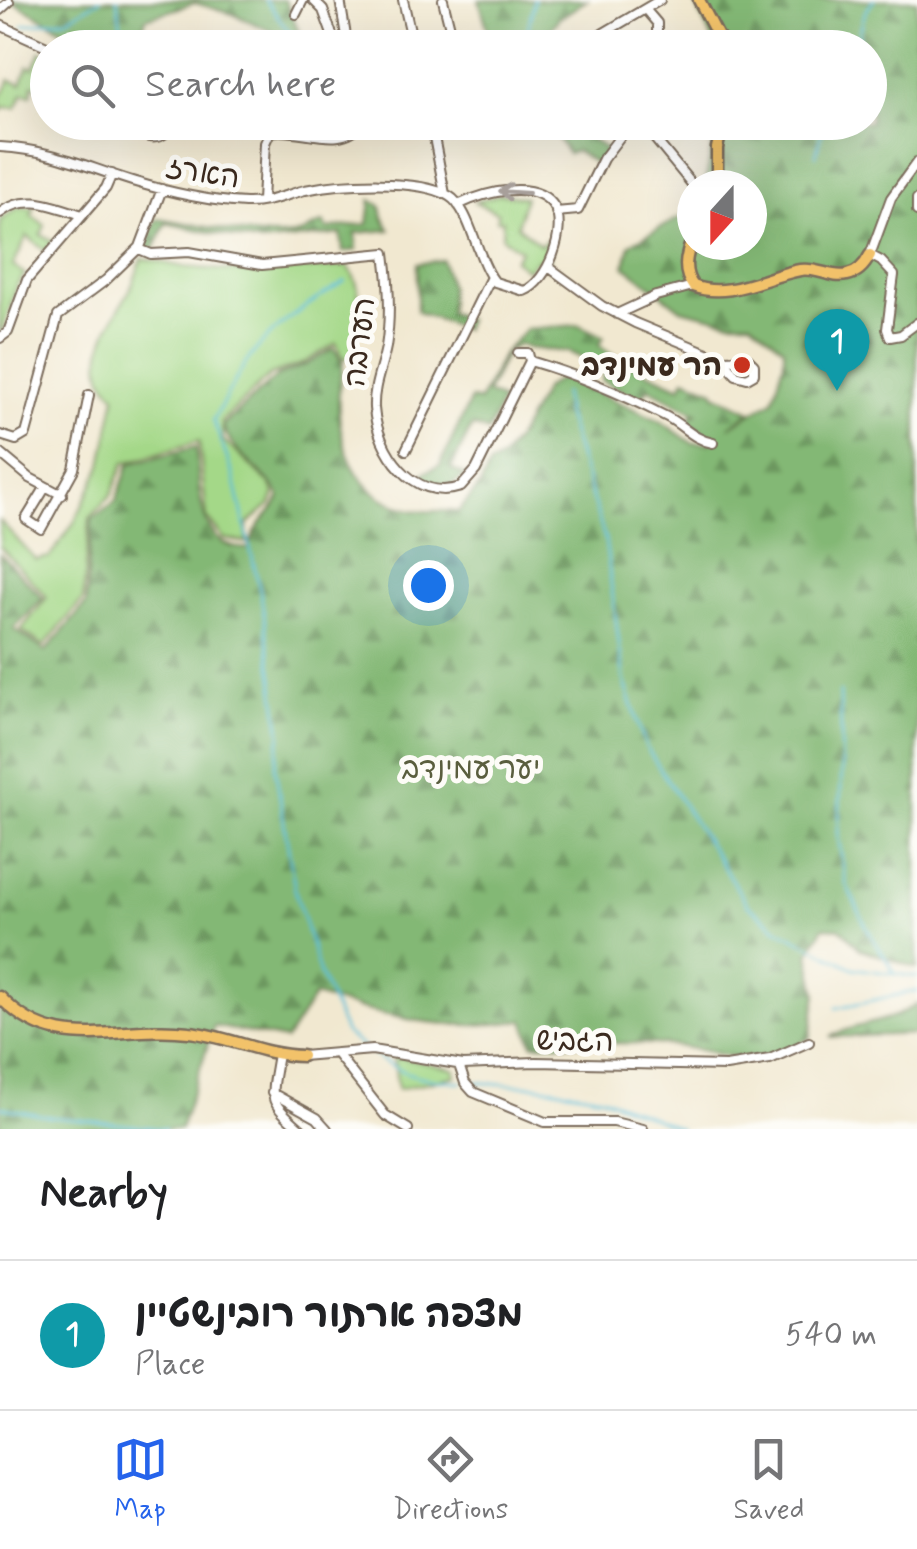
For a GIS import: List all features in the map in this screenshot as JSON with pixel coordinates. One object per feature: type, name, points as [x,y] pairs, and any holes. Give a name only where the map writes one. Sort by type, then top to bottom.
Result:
[{"type":"main road","points":[[699,0],[715,30]]},
{"type":"main road","points":[[717,170],[719,140]]},
{"type":"main road","points":[[687,260],[693,286],[721,290],[807,269],[842,276],[862,267],[870,255]]},
{"type":"main road","points":[[0,996],[14,1012],[70,1036],[172,1030],[302,1056]]},
{"type":"street","points":[[296,14],[303,0]]},
{"type":"street","points":[[312,0],[323,10],[330,30]]},
{"type":"street","points":[[340,0],[345,30]]},
{"type":"street","points":[[403,0],[410,30]]},
{"type":"street","points":[[443,0],[451,30]]},
{"type":"street","points":[[609,30],[660,0]]},
{"type":"street","points":[[0,10],[8,2]]},
{"type":"street","points":[[645,9],[656,23],[656,30]]},
{"type":"street","points":[[0,26],[30,39]]},
{"type":"street","points":[[262,202],[267,140]]},
{"type":"street","points":[[434,140],[445,194],[458,205],[491,277],[499,285],[524,292],[550,268],[558,222],[556,212],[544,198],[516,190],[492,192],[458,205]]},
{"type":"street","points":[[556,212],[578,210],[602,159],[617,140]]},
{"type":"street","points":[[657,140],[681,170]]},
{"type":"street","name":"הארז","points":[[0,147],[49,152],[162,189],[242,202],[262,202],[343,186],[402,186],[445,194]]},
{"type":"street","points":[[917,162],[891,198],[870,255],[882,261],[894,275],[890,336],[901,335],[917,322]]},
{"type":"street","points":[[0,338],[8,330],[25,282],[112,174]]},
{"type":"street","points":[[0,435],[16,440],[26,434],[58,316],[139,249],[162,189]]},
{"type":"street","points":[[917,199],[917,211]]},
{"type":"street","points":[[0,214],[15,204],[31,201],[82,215]]},
{"type":"street","name":"הערבה","points":[[139,249],[146,254],[181,251],[269,266],[385,253],[388,336],[375,390],[376,419],[386,448],[401,470],[412,480],[435,489],[455,489],[472,477],[530,361]]},
{"type":"street","points":[[550,268],[617,314],[724,360]]},
{"type":"street","points":[[406,450],[491,277]]},
{"type":"street","points":[[617,314],[656,296],[693,286]]},
{"type":"street","points":[[518,353],[528,353],[530,361],[604,386],[672,420],[699,440],[714,444]]},
{"type":"street","points":[[45,488],[26,519],[42,529],[77,461],[89,395]]},
{"type":"street","points":[[0,453],[45,488],[62,496]]},
{"type":"street","name":"הגביש","points":[[302,1056],[372,1050],[459,1065],[592,1062],[726,1066],[770,1059],[810,1042]]},
{"type":"street","points":[[278,1054],[272,1093],[275,1106],[300,1129]]},
{"type":"street","points":[[337,1054],[385,1115],[408,1129]]},
{"type":"street","points":[[459,1065],[465,1083],[478,1094],[554,1126],[608,1122],[643,1129]]},
{"type":"street","points":[[272,1093],[318,1119],[328,1129]]},
{"type":"green space","points":[[10,0],[285,0],[298,30],[269,30],[195,3],[146,18],[142,30],[62,29]]},
{"type":"green space","points":[[479,0],[587,0],[558,19],[550,30],[488,30]]},
{"type":"green space","name":"יער עמינדב","points":[[694,0],[917,0],[917,174],[910,205],[917,227],[917,968],[860,949],[840,928],[824,927],[809,954],[817,994],[810,1038],[788,1049],[753,1058],[650,1044],[533,1044],[524,1020],[443,1024],[314,996],[286,1040],[214,1026],[180,1129],[0,1129],[0,554],[43,598],[14,629],[46,651],[86,604],[92,519],[116,501],[129,464],[196,447],[200,496],[210,528],[231,547],[249,548],[280,496],[233,445],[223,425],[277,376],[334,348],[343,364],[339,409],[347,452],[370,488],[411,510],[458,512],[480,486],[490,465],[502,458],[519,435],[545,388],[562,377],[659,420],[692,443],[710,443],[711,439],[689,423],[692,414],[698,414],[648,388],[641,399],[602,381],[605,369],[569,352],[519,344],[507,351],[487,393],[502,400],[488,432],[472,426],[451,469],[466,476],[449,486],[422,481],[424,473],[440,465],[471,399],[479,402],[503,354],[526,329],[579,325],[604,337],[599,345],[622,361],[681,387],[685,378],[751,411],[729,427],[773,400],[784,348],[751,321],[731,321],[681,309],[625,266],[630,244],[677,219],[677,260],[767,260],[767,170],[708,170],[713,140],[887,140],[887,30],[707,30]]},
{"type":"green space","points":[[28,66],[30,95],[23,93],[16,108],[3,107],[0,112],[0,93],[10,80],[21,84]]},
{"type":"green space","points":[[559,140],[593,140],[606,150],[596,164],[576,151],[568,154]]},
{"type":"green space","points":[[500,194],[525,197],[517,226],[541,245],[550,241],[548,269],[537,259],[527,270],[514,260],[521,250],[502,237],[503,220],[497,220],[498,213],[475,202]]},
{"type":"green space","points":[[371,200],[381,206],[390,230],[356,233],[357,250],[343,252],[341,234],[261,243],[166,223],[154,249],[146,247],[156,220],[289,236],[324,223],[327,229],[368,224]]},
{"type":"green space","points":[[35,207],[31,215],[45,225],[41,235],[53,241],[45,251],[27,236],[13,266],[25,274],[0,332],[0,220],[18,208]]},
{"type":"green space","points":[[142,258],[184,267],[250,272],[347,266],[359,297],[353,356],[343,359],[336,343],[304,363],[270,375],[222,421],[223,440],[269,483],[275,494],[271,504],[247,525],[247,543],[224,539],[207,518],[199,441],[124,463],[112,494],[90,518],[83,600],[44,646],[21,630],[47,597],[0,547],[0,521],[36,560],[50,557],[75,521],[102,465],[116,395],[101,372],[102,346]]},
{"type":"green space","points":[[442,260],[450,288],[449,312],[467,320],[463,329],[417,312],[417,264]]},
{"type":"green space","points":[[917,1003],[917,1034],[830,1037],[898,1015]]},
{"type":"green space","points":[[393,1056],[449,1068],[455,1070],[455,1076],[398,1089]]},
{"type":"waterway","points":[[23,25],[67,19],[100,0]]},
{"type":"waterway","points":[[117,0],[121,30]]},
{"type":"waterway","points":[[265,0],[288,30]]},
{"type":"waterway","points":[[528,30],[534,0]]},
{"type":"waterway","points":[[860,30],[865,12],[874,0]]},
{"type":"waterway","points":[[816,155],[820,140]]},
{"type":"waterway","points":[[345,281],[268,336],[243,367],[213,420],[233,474],[261,595],[281,734],[275,767],[295,890],[320,975],[345,1033],[366,1049]]},
{"type":"waterway","points":[[563,393],[566,415],[605,539],[624,680],[646,747],[747,904],[778,929],[853,968],[917,977]]},
{"type":"waterway","points":[[840,692],[842,768],[838,836],[846,884],[894,972]]},
{"type":"waterway","points":[[836,1008],[917,991]]},
{"type":"waterway","points":[[372,1053],[415,1075],[462,1082]]},
{"type":"waterway","points":[[470,1082],[538,1086],[603,1097],[681,1129]]},
{"type":"waterway","points":[[0,1107],[51,1117],[165,1129]]},
{"type":"place","name":"הר עמינדב","points":[[742,365]]},
{"type":"place","name":"מצפה ארתור רובינשטיין","points":[[837,391]]}]
